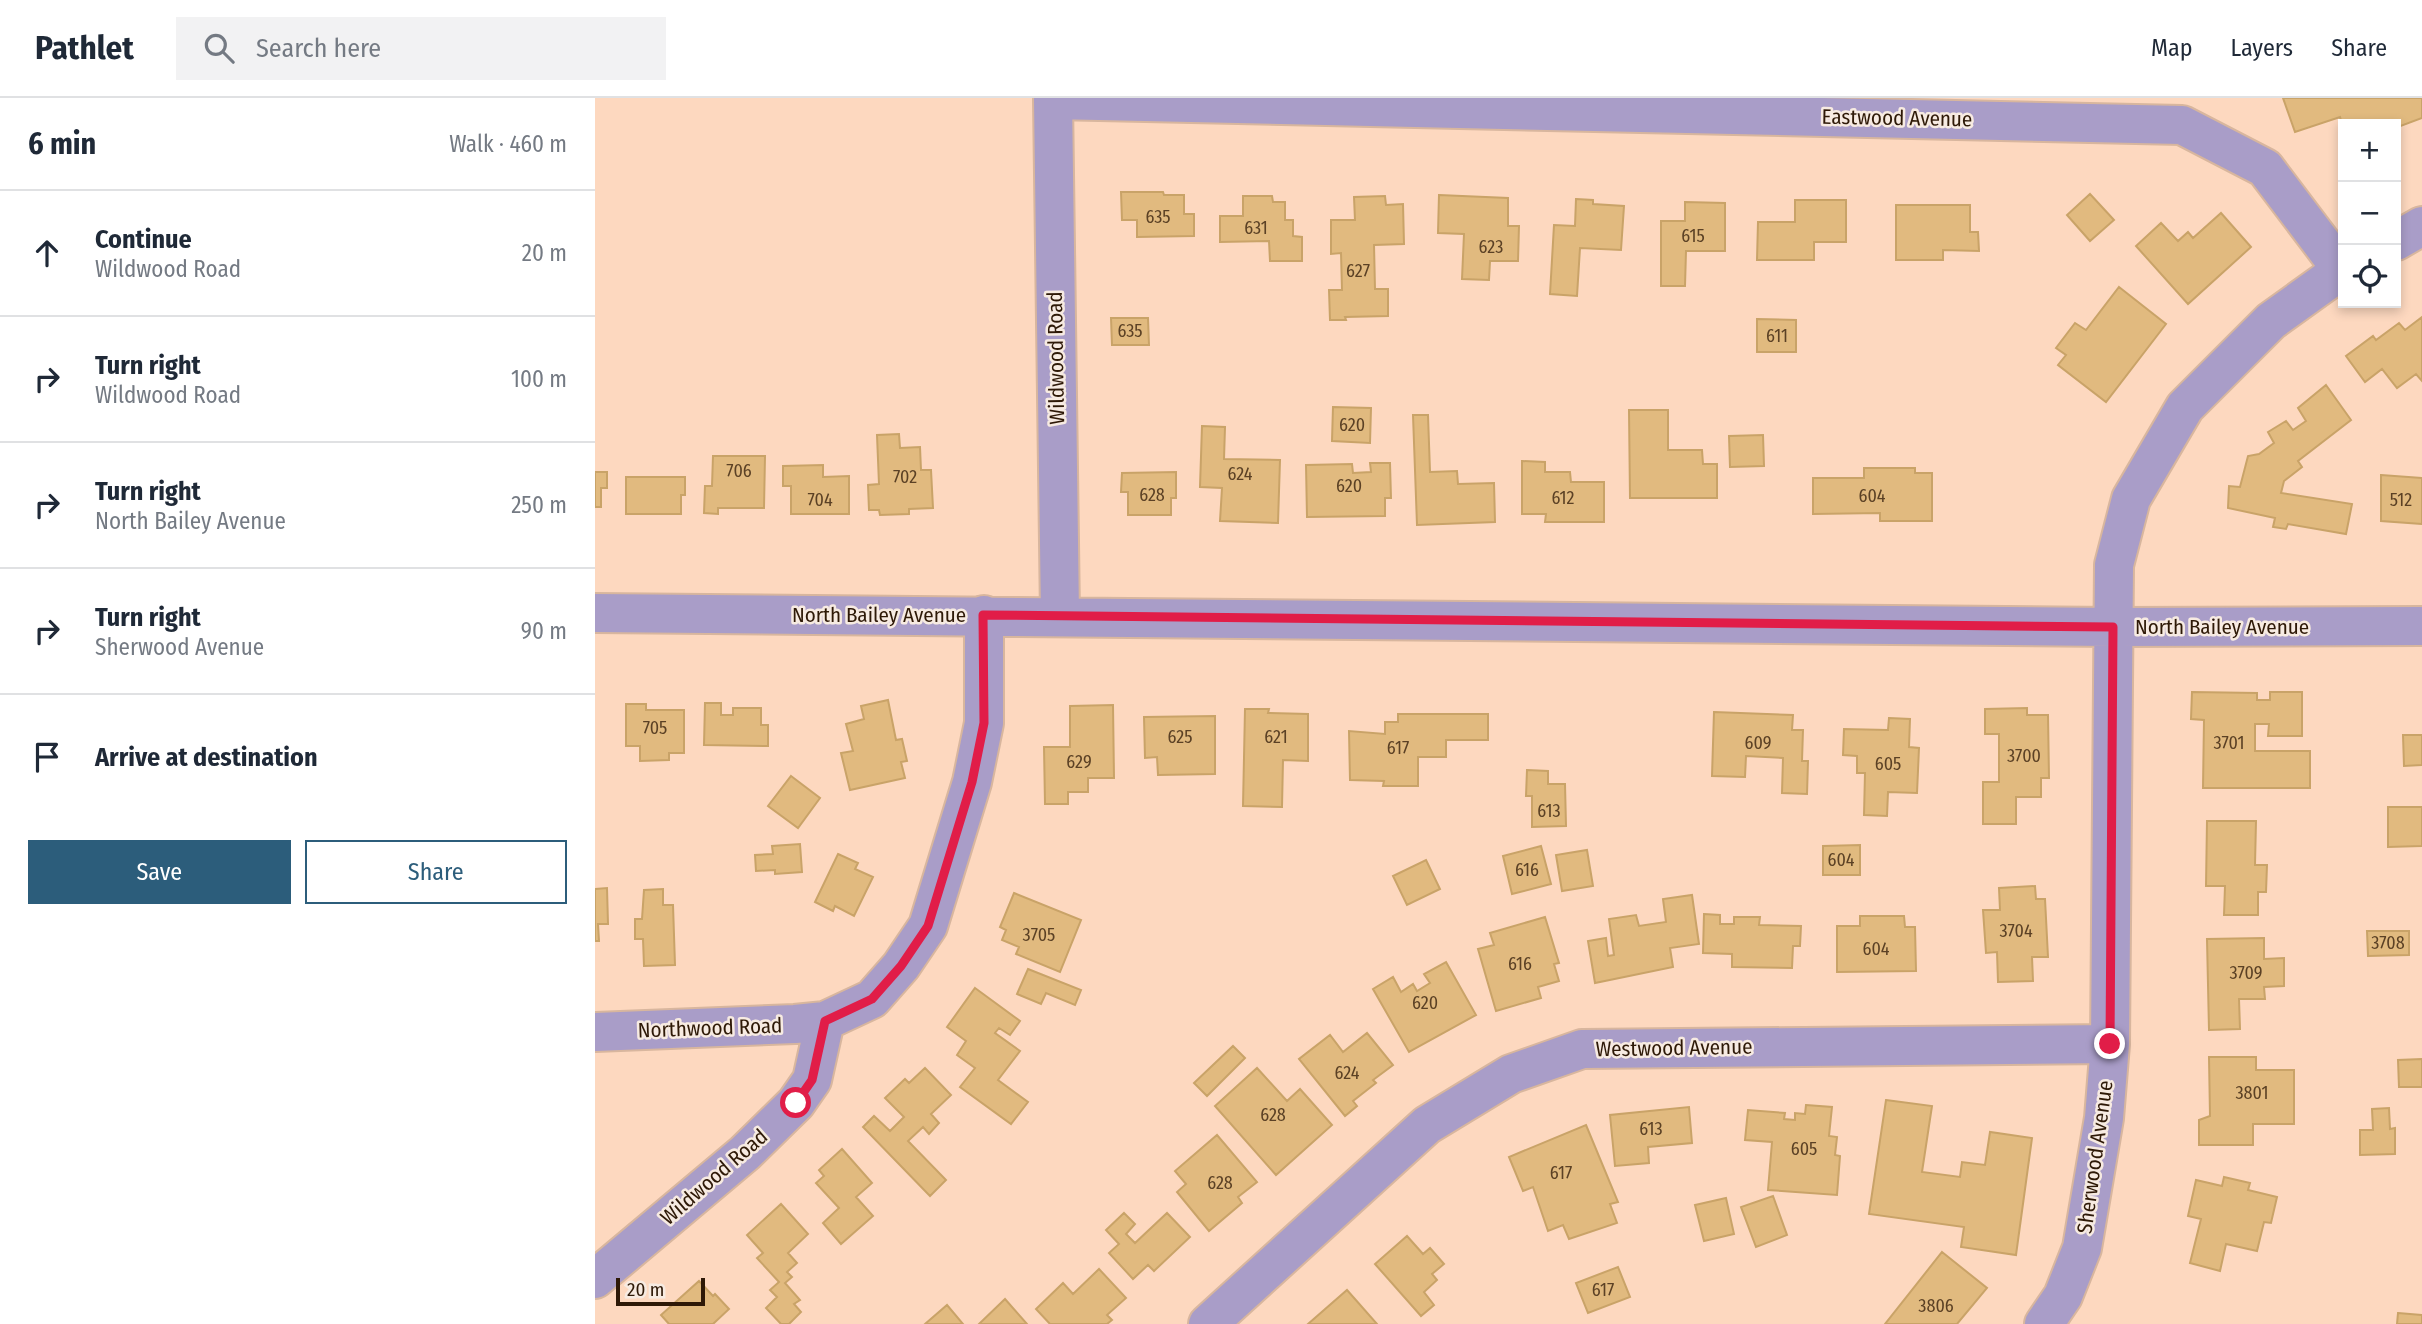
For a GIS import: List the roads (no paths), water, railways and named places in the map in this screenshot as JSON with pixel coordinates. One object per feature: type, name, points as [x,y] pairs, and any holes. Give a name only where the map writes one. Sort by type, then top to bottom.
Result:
[{"type":"street","name":"Eastwood Avenue","points":[[1053,100],[2182,125],[2265,168],[2338,265]]},
{"type":"street","name":"Wildwood Road","points":[[1053,100],[1060,616]]},
{"type":"street","points":[[2401,238],[2422,226]]},
{"type":"street","name":"Sherwood Avenue","points":[[2043,1324],[2063,1296],[2082,1248],[2104,1118],[2110,1044],[2114,565],[2131,499],[2185,407],[2271,321],[2338,273]]},
{"type":"street","name":"North Bailey Avenue","points":[[595,613],[2113,627],[2422,626]]},
{"type":"street","points":[[825,1021],[872,999],[901,966],[928,926],[972,782],[984,723],[983,615]]},
{"type":"street","name":"Wildwood Road","points":[[595,1279],[745,1153],[796,1103],[812,1080],[825,1021]]},
{"type":"street","name":"Northwood Road","points":[[595,1032],[825,1021]]},
{"type":"street","name":"Westwood Avenue","points":[[1208,1324],[1427,1125],[1511,1074],[1582,1049],[2110,1044]]}]
